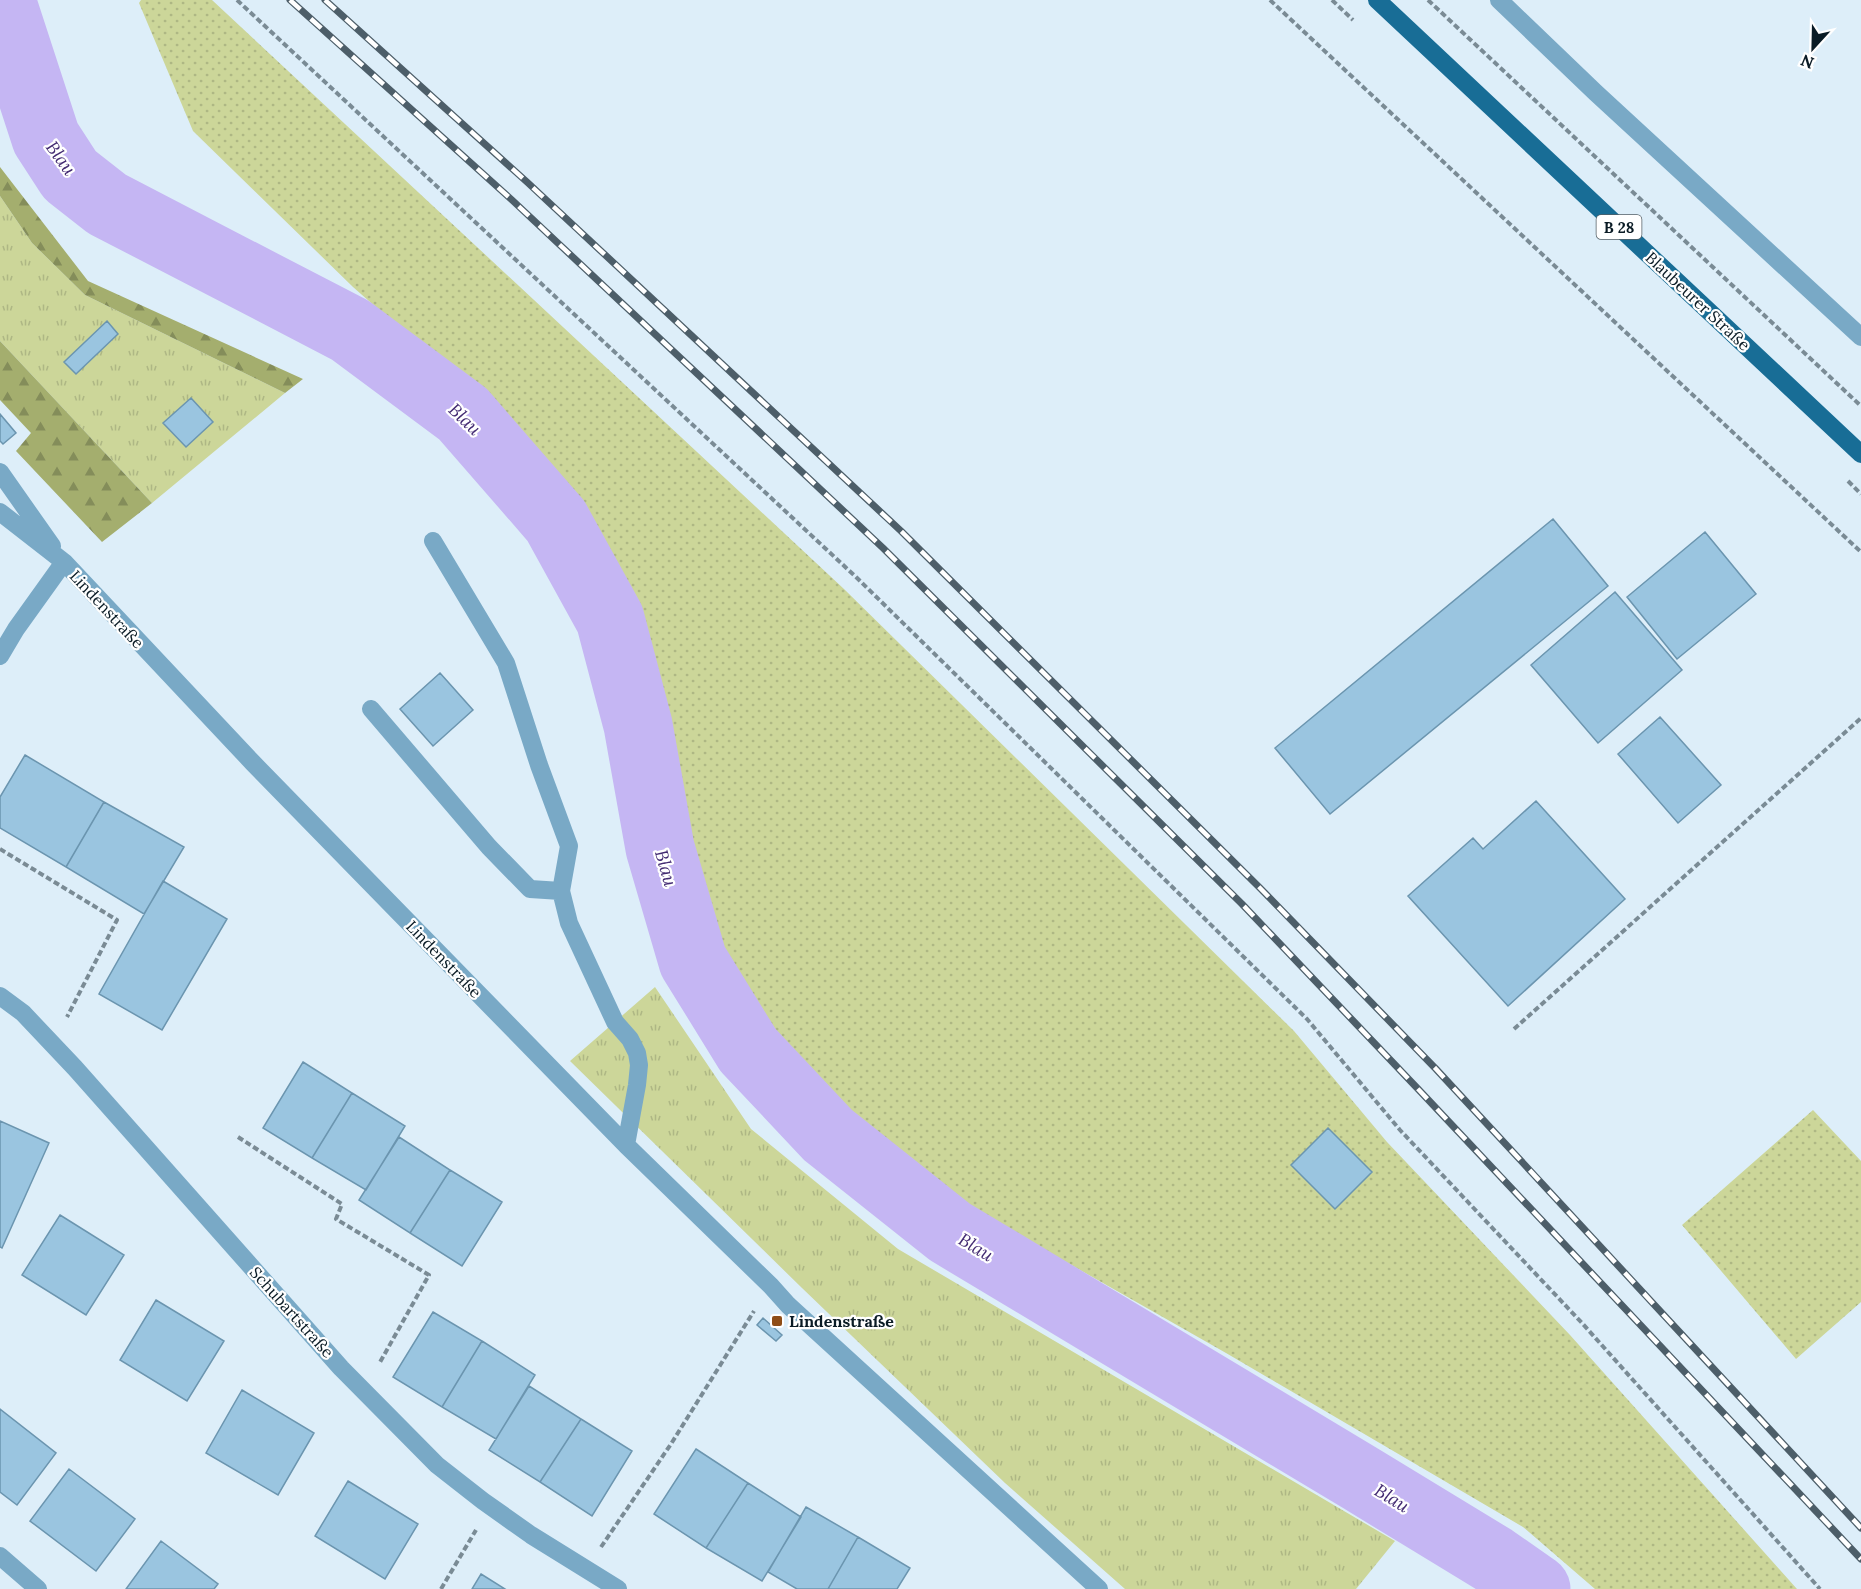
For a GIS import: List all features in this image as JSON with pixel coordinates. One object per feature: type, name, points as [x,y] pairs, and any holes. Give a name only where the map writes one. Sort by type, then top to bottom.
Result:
[{"type":"main road","name":"Blaubeurer Straße","points":[[1377,0],[1861,454]]},
{"type":"street","points":[[1499,0],[1596,93],[1861,337]]},
{"type":"street","name":"Lindenstraße","points":[[0,472],[64,562],[253,764],[626,1145],[788,1305],[1099,1589]]},
{"type":"street","name":"Lindenstraße","points":[[0,512],[64,562]]},
{"type":"street","points":[[432,542],[506,663],[538,765],[569,846],[561,891],[569,924],[615,1022],[630,1039],[637,1053],[639,1065],[637,1084],[626,1145]]},
{"type":"street","points":[[0,656],[16,629],[64,562]]},
{"type":"street","points":[[371,709],[489,847],[530,889],[561,891]]},
{"type":"street","name":"Schubartstraße","points":[[0,996],[23,1013],[53,1044],[364,1391],[437,1465],[489,1506],[618,1589]]},
{"type":"street","points":[[0,1556],[39,1589]]},
{"type":"path","points":[[237,0],[856,577],[1307,1019],[1400,1130],[1582,1323],[1820,1589]]},
{"type":"path","points":[[1270,0],[1861,552]]},
{"type":"path","points":[[1428,0],[1861,406]]},
{"type":"path","points":[[1514,1029],[1861,718]]},
{"type":"path","points":[[0,849],[117,920],[53,1044]]},
{"type":"path","points":[[238,1137],[342,1204],[336,1219],[429,1275],[364,1391]]},
{"type":"path","points":[[586,1569],[670,1444],[737,1335],[771,1286]]},
{"type":"path","points":[[441,1589],[467,1545]]},
{"type":"green space","points":[[141,0],[212,0],[844,589],[1294,1031],[1387,1142],[1570,1335],[1797,1589],[1595,1589],[1523,1527],[1226,1353],[971,1208],[851,1123],[760,1039],[713,959],[678,852],[641,637],[578,509],[479,398],[353,287],[193,131],[139,3]]},
{"type":"green space","points":[[0,167],[88,281],[303,379],[285,393],[85,295],[32,243],[0,196]]},
{"type":"green space","points":[[0,196],[32,243],[85,295],[285,393],[152,503],[0,341]]},
{"type":"green space","points":[[0,341],[152,503],[102,542],[16,451],[31,433],[0,400]]},
{"type":"green space","points":[[655,987],[751,1129],[898,1249],[1395,1541],[1356,1589],[1125,1589],[1005,1483],[570,1061]]},
{"type":"green space","points":[[1813,1110],[1861,1161],[1861,1302],[1796,1359],[1682,1225]]},
{"type":"building","points":[[107,321],[118,334],[76,374],[64,362]]},
{"type":"building","points":[[191,398],[213,422],[186,447],[163,423]]},
{"type":"building","points":[[0,414],[16,433],[3,444],[0,441]]},
{"type":"building","points":[[1553,519],[1608,586],[1330,814],[1275,748]]},
{"type":"building","points":[[1705,532],[1756,594],[1677,659],[1627,597]]},
{"type":"building","points":[[1615,592],[1682,670],[1598,743],[1531,665]]},
{"type":"building","points":[[440,673],[473,710],[433,746],[400,709]]},
{"type":"building","points":[[1660,717],[1721,785],[1678,823],[1618,754]]},
{"type":"building","points":[[25,755],[104,802],[66,867],[0,828],[0,797]]},
{"type":"building","points":[[1536,801],[1625,899],[1508,1006],[1408,896],[1473,838],[1483,849]]},
{"type":"building","points":[[104,802],[184,847],[144,914],[66,867]]},
{"type":"building","points":[[163,881],[227,919],[162,1030],[99,994]]},
{"type":"building","points":[[303,1062],[352,1093],[312,1158],[263,1128]]},
{"type":"building","points":[[352,1093],[405,1126],[366,1190],[312,1158]]},
{"type":"building","points":[[0,1121],[49,1143],[2,1248],[0,1247]]},
{"type":"building","points":[[1328,1128],[1372,1172],[1335,1209],[1291,1165]]},
{"type":"building","points":[[399,1137],[450,1170],[410,1233],[359,1200]]},
{"type":"building","points":[[450,1170],[502,1202],[462,1266],[410,1233]]},
{"type":"building","points":[[60,1215],[124,1255],[86,1315],[22,1275]]},
{"type":"building","points":[[156,1300],[224,1341],[187,1401],[120,1360]]},
{"type":"building","points":[[433,1312],[482,1341],[442,1407],[393,1377]]},
{"type":"building","points":[[763,1318],[782,1335],[776,1341],[757,1325]]},
{"type":"building","points":[[482,1341],[535,1375],[496,1439],[442,1407]]},
{"type":"building","points":[[529,1386],[581,1419],[540,1482],[489,1450]]},
{"type":"building","points":[[242,1390],[314,1433],[278,1495],[206,1453]]},
{"type":"building","points":[[0,1409],[56,1453],[17,1505],[0,1492]]},
{"type":"building","points":[[581,1419],[632,1451],[592,1516],[540,1482]]},
{"type":"building","points":[[696,1449],[748,1483],[706,1548],[654,1514]]},
{"type":"building","points":[[69,1469],[135,1519],[96,1571],[30,1521]]},
{"type":"building","points":[[348,1481],[418,1524],[385,1579],[315,1536]]},
{"type":"building","points":[[748,1483],[801,1517],[762,1581],[706,1548]]},
{"type":"building","points":[[806,1507],[858,1537],[828,1589],[797,1589],[768,1572]]},
{"type":"building","points":[[858,1537],[910,1568],[897,1589],[828,1589]]},
{"type":"building","points":[[161,1541],[218,1584],[214,1589],[126,1589]]},
{"type":"building","points":[[481,1574],[505,1589],[472,1589]]},
{"type":"waterway","name":"Blau","points":[[1,0],[46,138],[70,175],[107,204],[350,330],[463,414],[556,521],[610,619],[638,725],[660,848],[693,961],[748,1050],[828,1135],[950,1232],[1493,1559],[1536,1589]]},
{"type":"railway","points":[[290,0],[512,200],[883,548],[1242,904],[1861,1559]]},
{"type":"railway","points":[[325,0],[527,182],[901,531],[1260,888],[1436,1069],[1861,1528]]},
{"type":"place","name":"Lindenstraße","points":[[777,1321]]}]
